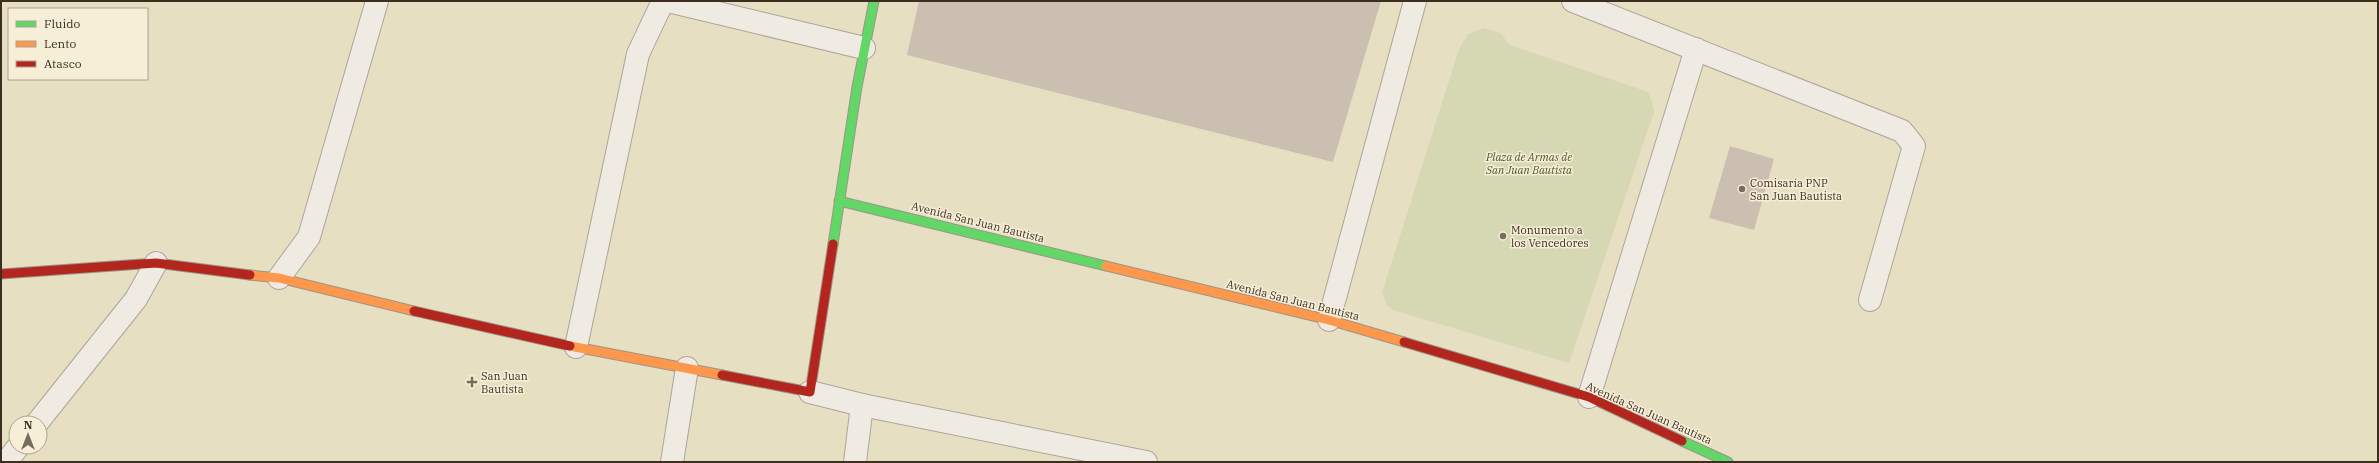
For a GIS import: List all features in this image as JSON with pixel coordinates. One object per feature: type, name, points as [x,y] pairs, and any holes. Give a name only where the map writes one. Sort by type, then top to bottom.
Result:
[{"type":"main road","points":[[1,274],[156,263],[279,278],[340,294],[576,347],[810,392],[864,48],[874,1]]},
{"type":"main road","name":"Avenida San Juan Bautista","points":[[839,201],[1329,320],[1589,397],[1728,462]]},
{"type":"street","points":[[279,278],[309,237],[377,1]]},
{"type":"street","points":[[576,347],[638,54],[663,1]]},
{"type":"street","points":[[668,1],[864,48]]},
{"type":"street","points":[[1329,320],[1415,1]]},
{"type":"street","points":[[1574,1],[1902,131],[1914,146],[1870,300]]},
{"type":"street","points":[[1589,397],[1696,49]]},
{"type":"street","points":[[43,415],[136,299],[156,263]]},
{"type":"street","points":[[672,462],[687,368]]},
{"type":"street","points":[[810,392],[862,405],[1146,462]]},
{"type":"street","points":[[855,462],[862,405]]},
{"type":"green space","points":[[1,1],[2378,1],[2378,462],[1,462]]},
{"type":"green space","name":"Plaza de Armas de San Juan Bautista","points":[[1483,28],[1500,33],[1510,45],[1648,92],[1652,101],[1654,112],[1569,363],[1393,310],[1387,305],[1382,293],[1459,49],[1468,34]]},
{"type":"building","points":[[919,1],[1381,1],[1333,162],[907,55]]},
{"type":"building","name":"Comisaría PNP San Juan Bautista","points":[[1730,146],[1774,159],[1754,230],[1709,218]]},
{"type":"traffic: fast","points":[[833,244],[857,87],[874,1]]},
{"type":"traffic: fast","points":[[839,201],[1106,266]]},
{"type":"traffic: fast","points":[[1682,441],[1728,462]]},
{"type":"traffic: slow","points":[[1106,266],[1329,320],[1404,342]]},
{"type":"traffic: slow","points":[[250,275],[279,278],[414,311]]},
{"type":"traffic: slow","points":[[570,346],[722,375]]},
{"type":"traffic: jam","points":[[722,375],[810,392],[833,244]]},
{"type":"traffic: jam","points":[[1,274],[156,263],[250,275]]},
{"type":"traffic: jam","points":[[414,311],[570,346]]},
{"type":"traffic: jam","points":[[1404,342],[1589,397],[1682,441]]},
{"type":"place","name":"Comisaría PNP San Juan Bautista","points":[[1742,189]]},
{"type":"place","name":"Monumento a los Vencedores","points":[[1503,236]]},
{"type":"place","name":"San Juan Bautista","points":[[472,382]]}]
